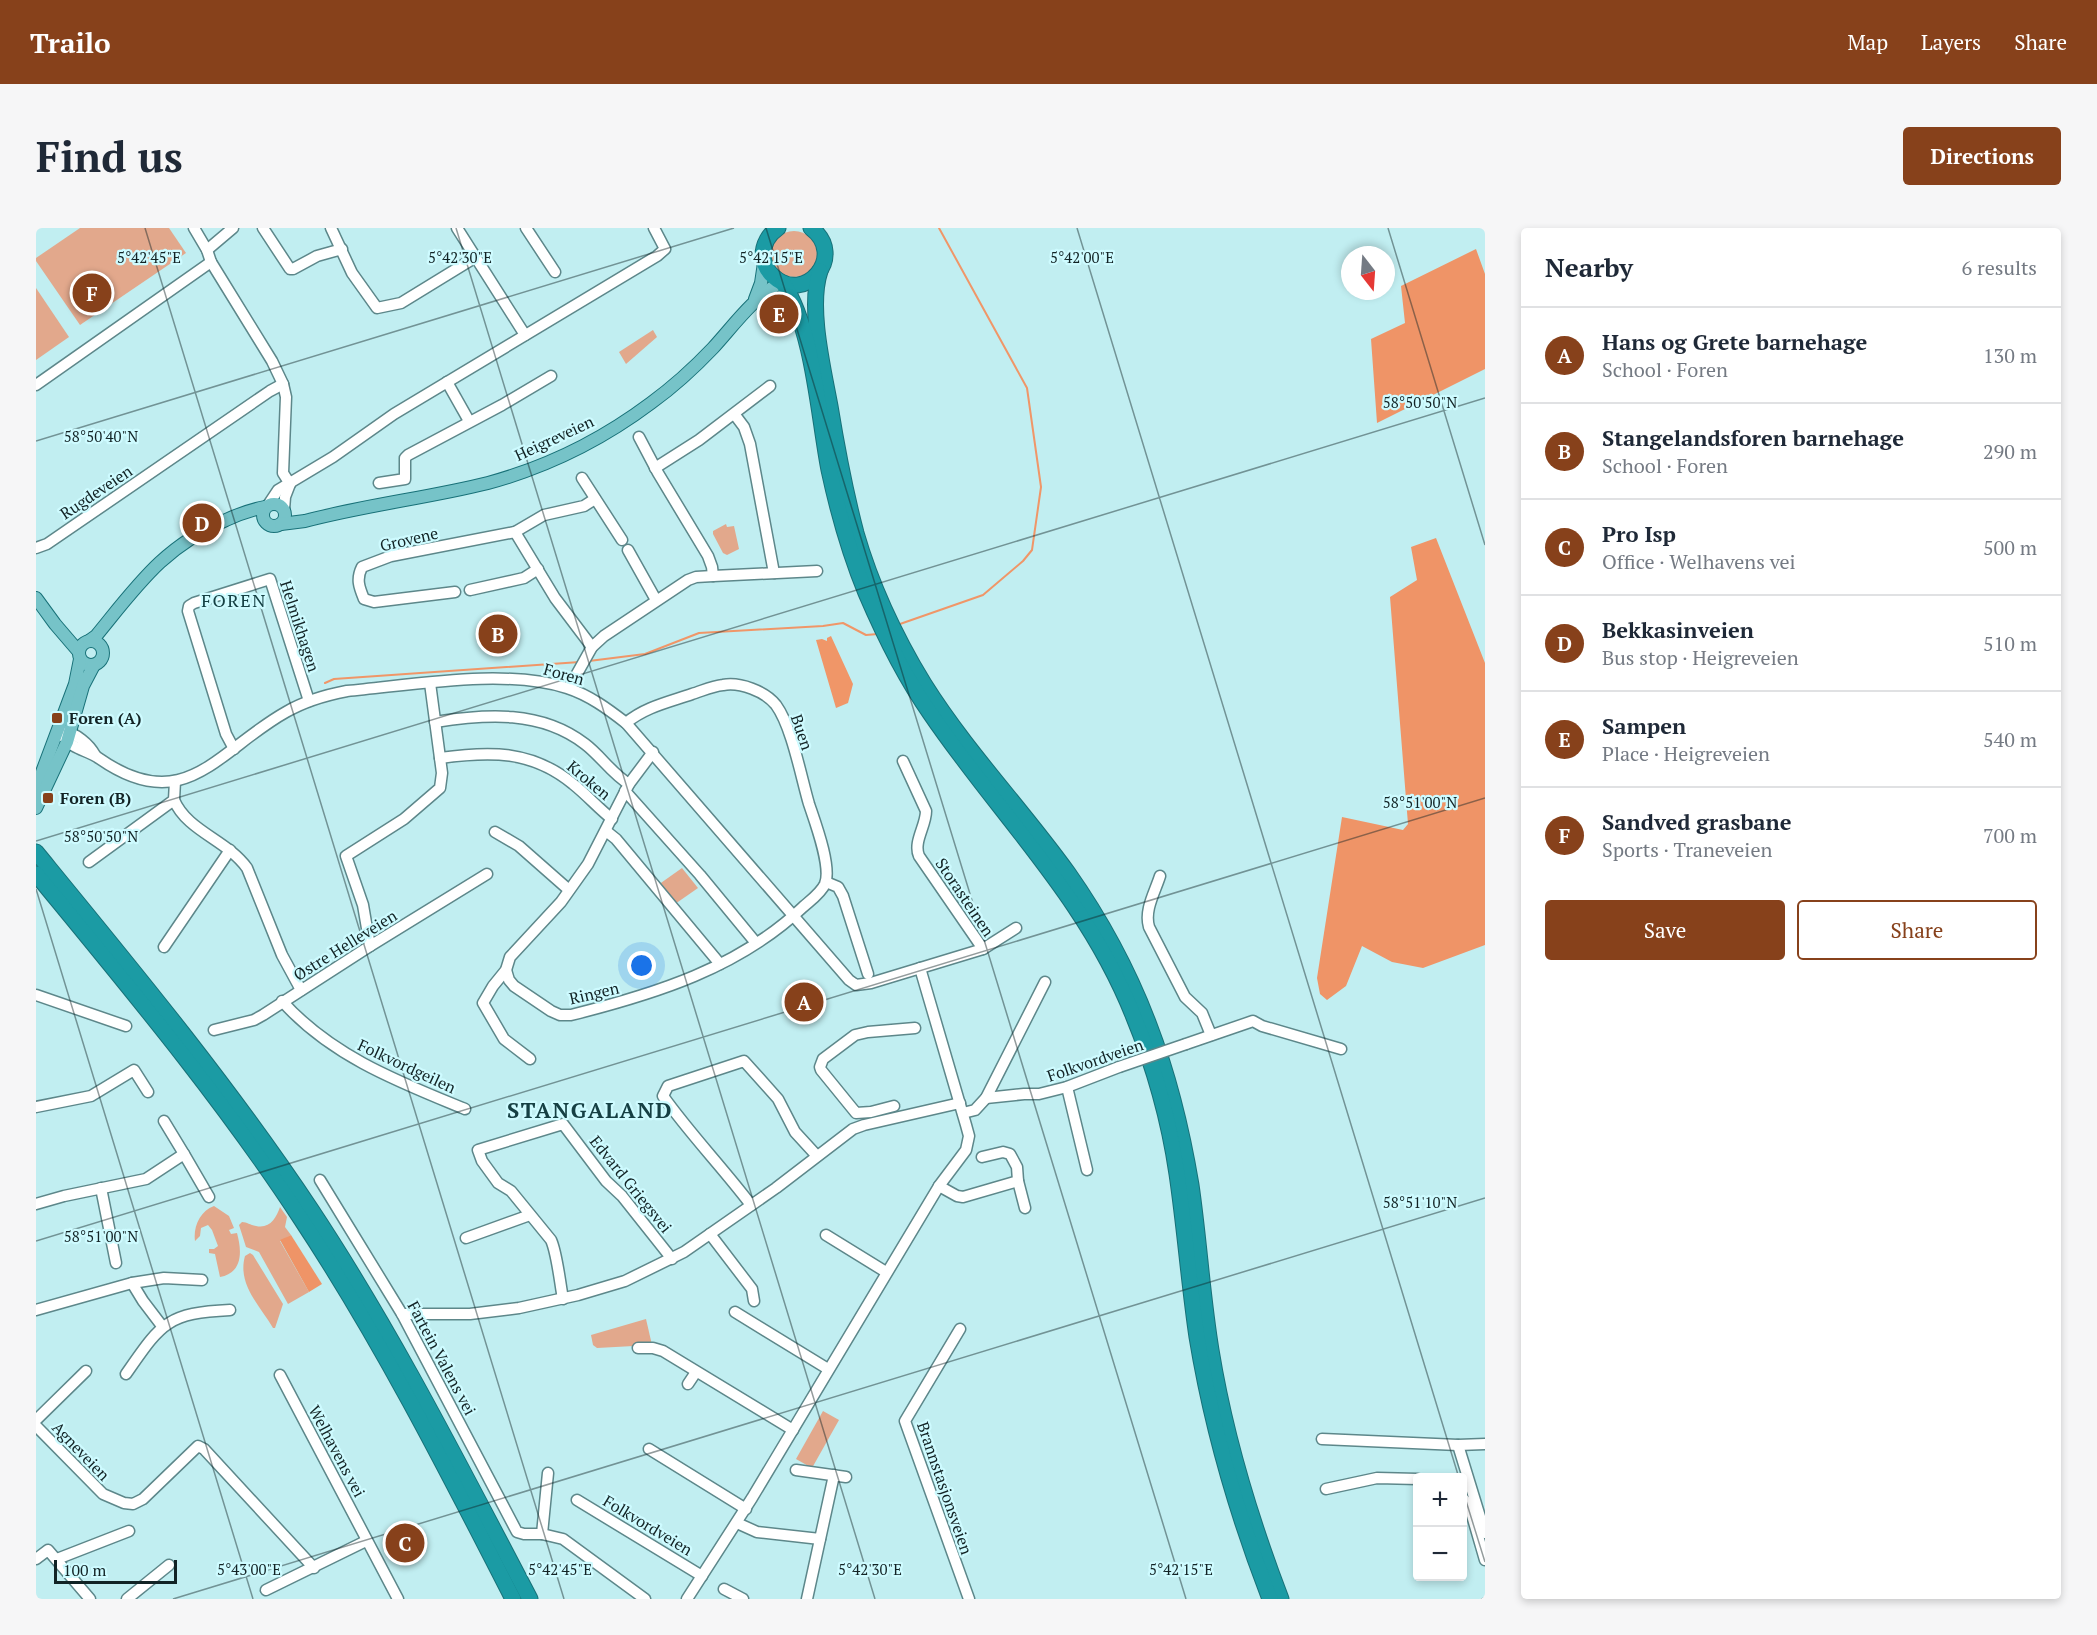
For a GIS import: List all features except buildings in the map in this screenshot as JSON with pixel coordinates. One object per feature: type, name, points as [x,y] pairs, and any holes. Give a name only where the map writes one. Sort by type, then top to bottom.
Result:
[{"type":"highway","points":[[772,231],[763,250],[764,263],[771,274],[782,283],[794,302],[816,392],[830,471],[843,526],[856,567],[903,658],[915,691],[1072,900],[1107,957],[1134,1017],[1150,1061],[1170,1133],[1197,1335],[1218,1440],[1245,1535],[1270,1599]]},
{"type":"highway","points":[[819,232],[825,255],[816,286],[816,308],[827,390],[840,465],[877,604]]},
{"type":"highway","points":[[782,283],[804,284],[820,271]]},
{"type":"highway","points":[[903,658],[1067,872],[1120,960],[1149,1024],[1181,1131],[1191,1186],[1210,1345],[1219,1398],[1248,1507],[1281,1599]]},
{"type":"highway","points":[[36,852],[44,876],[218,1101],[301,1219],[352,1299],[410,1402],[513,1599]]},
{"type":"highway","points":[[44,876],[229,1093],[314,1213],[363,1292],[422,1395],[530,1599]]},
{"type":"main road","name":"Heigreveien","points":[[754,300],[761,283],[764,263]]},
{"type":"main road","name":"Heigreveien","points":[[230,518],[250,518],[273,526],[305,521],[490,482],[533,468],[572,451],[628,419],[668,390],[711,350],[754,300],[782,283]]},
{"type":"main road","name":"Heigreveien","points":[[267,506],[277,504],[284,510],[321,516]]},
{"type":"main road","points":[[36,788],[66,734],[83,648],[96,636],[139,583],[168,554],[197,534],[230,518],[247,510],[267,506]]},
{"type":"main road","points":[[264,522],[262,513],[267,506]]},
{"type":"main road","points":[[281,524],[285,518],[284,510]]},
{"type":"main road","points":[[36,598],[55,624],[83,648],[86,664],[94,665]]},
{"type":"main road","points":[[36,808],[86,678],[94,665],[102,658],[104,640],[124,603]]},
{"type":"main road","points":[[83,648],[97,642],[102,647]]},
{"type":"street","points":[[194,228],[211,262],[272,361],[283,384],[286,397],[283,472],[290,484]]},
{"type":"street","points":[[207,250],[233,228]]},
{"type":"street","points":[[263,228],[290,269],[317,256],[342,249]]},
{"type":"street","points":[[331,228],[352,273],[377,308],[401,303],[476,257]]},
{"type":"street","points":[[457,228],[525,335]]},
{"type":"street","points":[[526,228],[555,272]]},
{"type":"street","points":[[267,506],[278,490],[333,457],[394,414],[657,256],[665,249],[654,228]]},
{"type":"street","points":[[36,385],[211,262]]},
{"type":"street","points":[[380,483],[405,479],[405,458],[408,454],[502,405],[551,376]]},
{"type":"street","points":[[447,382],[469,421]]},
{"type":"street","name":"Rugdeveien","points":[[36,548],[47,544],[283,384]]},
{"type":"street","points":[[655,468],[699,440],[770,386]]},
{"type":"street","points":[[735,414],[744,427],[750,444],[774,573]]},
{"type":"street","points":[[639,437],[708,556],[713,576]]},
{"type":"street","points":[[582,478],[657,600]]},
{"type":"street","points":[[284,510],[285,497],[290,484]]},
{"type":"street","name":"Grovene","points":[[455,592],[437,601],[374,602],[364,599],[358,584],[358,575],[362,567],[391,556],[515,532],[544,515],[584,506],[595,499]]},
{"type":"street","points":[[515,532],[555,598],[592,647]]},
{"type":"street","points":[[470,590],[524,578],[538,569]]},
{"type":"street","points":[[569,688],[592,647],[688,580],[696,577],[817,571]]},
{"type":"street","name":"Helmikhagen","points":[[234,749],[226,734],[188,611],[189,606],[270,579],[309,701]]},
{"type":"street","name":"Foren","points":[[66,734],[88,754],[95,755],[118,771],[135,778],[156,782],[175,781],[200,772],[286,712],[309,701],[347,691],[499,678],[522,679],[569,688],[590,698],[626,723],[849,980],[856,985],[920,968]]},
{"type":"street","points":[[370,946],[363,905],[346,856],[404,819],[440,788],[442,779],[440,758],[430,683]]},
{"type":"street","name":"Buen","points":[[626,723],[645,710],[724,684],[745,686],[762,694],[775,704],[790,738],[812,813],[826,867],[826,882]]},
{"type":"street","points":[[435,722],[501,716],[529,719],[565,730],[584,743],[621,779],[756,943]]},
{"type":"street","points":[[530,1059],[504,1039],[483,1003],[506,970],[510,957],[569,890],[588,864],[627,787],[653,752]]},
{"type":"street","name":"Kroken","points":[[440,758],[498,753],[535,761],[573,783],[612,819]]},
{"type":"street","name":"Storasteinen","points":[[903,761],[926,811],[917,851],[983,950]]},
{"type":"street","points":[[175,781],[174,800],[183,816],[230,850],[247,868],[282,955],[301,990]]},
{"type":"street","points":[[89,862],[174,800]]},
{"type":"street","points":[[606,831],[616,839],[720,964]]},
{"type":"street","points":[[495,832],[519,846],[569,890]]},
{"type":"street","points":[[164,947],[230,850]]},
{"type":"street","name":"Østre Helleveien","points":[[214,1030],[254,1020],[487,874]]},
{"type":"street","points":[[1161,876],[1148,910],[1147,921],[1185,997],[1202,1013],[1211,1035]]},
{"type":"street","points":[[793,916],[821,890],[826,882],[838,887],[868,974]]},
{"type":"street","name":"Ringen","points":[[506,970],[514,986],[551,1011],[560,1015],[571,1015],[639,998],[685,981],[756,943],[793,916]]},
{"type":"street","points":[[920,968],[983,950],[1016,928]]},
{"type":"street","name":"Folkvordveien","points":[[687,1599],[746,1509],[886,1272],[968,1144],[969,1136],[920,968]]},
{"type":"street","name":"Folkvordveien","points":[[961,1108],[975,1110],[986,1098],[1045,982]]},
{"type":"street","points":[[36,995],[126,1026]]},
{"type":"street","name":"Folkvordgeilen","points":[[282,1001],[292,1013],[356,1061],[381,1074],[465,1109]]},
{"type":"street","name":"Folkvordveien","points":[[986,1098],[1039,1094],[1067,1088],[1119,1067],[1253,1021],[1262,1026],[1341,1049]]},
{"type":"street","points":[[894,1106],[856,1113],[821,1070],[821,1063],[860,1033],[915,1028]]},
{"type":"street","points":[[751,1205],[672,1109],[663,1096],[668,1086],[744,1061],[778,1099],[795,1132],[817,1156]]},
{"type":"street","points":[[36,1107],[91,1096],[134,1070],[148,1092]]},
{"type":"street","points":[[1067,1088],[1087,1170]]},
{"type":"street","name":"Edvard Griegsvei","points":[[402,1314],[470,1314],[519,1308],[563,1299],[625,1281],[672,1258],[710,1234],[817,1156],[842,1135],[864,1125],[961,1108]]},
{"type":"street","points":[[164,1121],[209,1197]]},
{"type":"street","name":"Edvard Griegsvei","points":[[563,1299],[555,1249],[551,1240],[511,1191],[498,1183],[482,1161],[478,1150],[563,1124],[606,1180],[622,1196],[672,1258]]},
{"type":"street","points":[[982,1157],[1004,1152],[1010,1154],[1017,1167],[1025,1208]]},
{"type":"street","points":[[36,1204],[146,1179],[184,1154]]},
{"type":"street","name":"Fartein Valens vei","points":[[320,1180],[402,1314],[517,1532],[542,1534],[562,1539],[645,1599]]},
{"type":"street","points":[[939,1186],[963,1197],[1018,1181]]},
{"type":"street","points":[[101,1188],[116,1263]]},
{"type":"street","points":[[466,1238],[530,1215]]},
{"type":"street","points":[[710,1234],[752,1289],[754,1301]]},
{"type":"street","points":[[826,1236],[886,1272]]},
{"type":"street","points":[[36,1310],[132,1283],[164,1278],[202,1280]]},
{"type":"street","points":[[132,1283],[142,1301],[162,1326]]},
{"type":"street","points":[[126,1374],[162,1326],[201,1312],[230,1310]]},
{"type":"street","points":[[735,1312],[828,1370]]},
{"type":"street","name":"Brannstasjonsveien","points":[[960,1329],[905,1421],[969,1599]]},
{"type":"street","points":[[638,1348],[663,1351],[793,1430]]},
{"type":"street","points":[[36,1420],[86,1371]]},
{"type":"street","points":[[688,1384],[696,1372]]},
{"type":"street","name":"Welhavens vei","points":[[280,1375],[398,1599]]},
{"type":"street","name":"Agneveien","points":[[36,1426],[103,1494],[124,1503],[133,1504],[143,1499],[198,1446],[209,1452],[314,1568]]},
{"type":"street","points":[[1323,1439],[1458,1445],[1485,1444]]},
{"type":"street","points":[[1458,1445],[1485,1533]]},
{"type":"street","points":[[649,1449],[746,1509]]},
{"type":"street","points":[[796,1470],[846,1477]]},
{"type":"street","points":[[542,1534],[548,1473]]},
{"type":"street","points":[[807,1599],[834,1475]]},
{"type":"street","points":[[1326,1489],[1377,1478],[1413,1479]]},
{"type":"street","name":"Folkvordveien","points":[[577,1500],[702,1576]]},
{"type":"street","points":[[1467,1503],[1485,1560]]},
{"type":"street","points":[[737,1523],[757,1532],[820,1539]]},
{"type":"street","points":[[57,1558],[129,1530]]},
{"type":"street","points":[[266,1590],[366,1541]]},
{"type":"street","points":[[36,1559],[48,1550],[90,1599]]},
{"type":"street","points":[[127,1599],[169,1565]]},
{"type":"street","points":[[724,1588],[743,1599]]},
{"type":"shaded area","points":[[80,228],[169,228],[186,253],[80,325],[36,258]]},
{"type":"shaded area","points":[[794,231],[810,238],[817,254],[810,270],[794,277],[778,270],[771,254],[778,238]]},
{"type":"shaded area","points":[[1476,249],[1485,274],[1485,369],[1377,423],[1371,339],[1405,323],[1401,286]]},
{"type":"shaded area","points":[[36,288],[69,337],[36,360]]},
{"type":"shaded area","points":[[653,330],[657,337],[626,364],[619,352]]},
{"type":"shaded area","points":[[726,524],[727,527],[734,526],[739,549],[727,555],[723,553],[713,534],[713,531]]},
{"type":"shaded area","points":[[1436,538],[1485,663],[1485,945],[1423,968],[1392,962],[1362,946],[1346,986],[1327,1000],[1320,994],[1317,978],[1342,817],[1403,830],[1408,824],[1390,597],[1417,580],[1411,547]]},
{"type":"shaded area","points":[[831,636],[853,684],[848,703],[836,708],[816,640],[827,641],[827,638]]},
{"type":"shaded area","points":[[682,868],[698,888],[675,904],[658,885]]},
{"type":"shaded area","points":[[214,1206],[229,1216],[234,1228],[229,1230],[231,1234],[237,1233],[240,1247],[237,1266],[228,1275],[220,1277],[215,1254],[209,1253],[209,1249],[218,1246],[208,1225],[201,1228],[200,1236],[195,1241],[198,1220]]},
{"type":"shaded area","points":[[280,1207],[287,1217],[285,1227],[291,1235],[280,1241],[309,1292],[288,1304],[259,1252],[246,1247],[239,1225],[245,1222],[265,1226],[274,1219]]},
{"type":"shaded area","points":[[291,1235],[322,1284],[309,1292],[280,1240]]},
{"type":"shaded area","points":[[250,1253],[283,1304],[275,1328],[256,1303],[244,1276],[245,1256]]},
{"type":"shaded area","points":[[646,1319],[652,1345],[597,1348],[593,1345],[591,1335]]},
{"type":"shaded area","points":[[823,1411],[839,1420],[812,1468],[796,1459]]},
{"type":"waterway","points":[[900,624],[983,595],[1023,561],[1032,550],[1041,487],[1027,388],[939,228]]},
{"type":"waterway","points":[[589,661],[645,654],[699,633],[843,623],[866,635],[878,634]]},
{"type":"waterway","points":[[325,683],[334,679],[580,662]]},
{"type":"place","name":"Sandved grasbane","points":[[92,293]]},
{"type":"place","name":"Sampen","points":[[779,314]]},
{"type":"place","name":"Bekkasinveien","points":[[202,523]]},
{"type":"place","name":"Stangelandsforen barnehage","points":[[498,634]]},
{"type":"place","name":"Foren (A)","points":[[57,718]]},
{"type":"place","name":"Foren (B)","points":[[48,798]]},
{"type":"place","name":"Hans og Grete barnehage","points":[[804,1002]]},
{"type":"place","name":"Pro Isp","points":[[405,1543]]},
{"type":"district","name":"FOREN","points":[[234,601]]},
{"type":"district","name":"STANGALAND","points":[[590,1110]]}]
